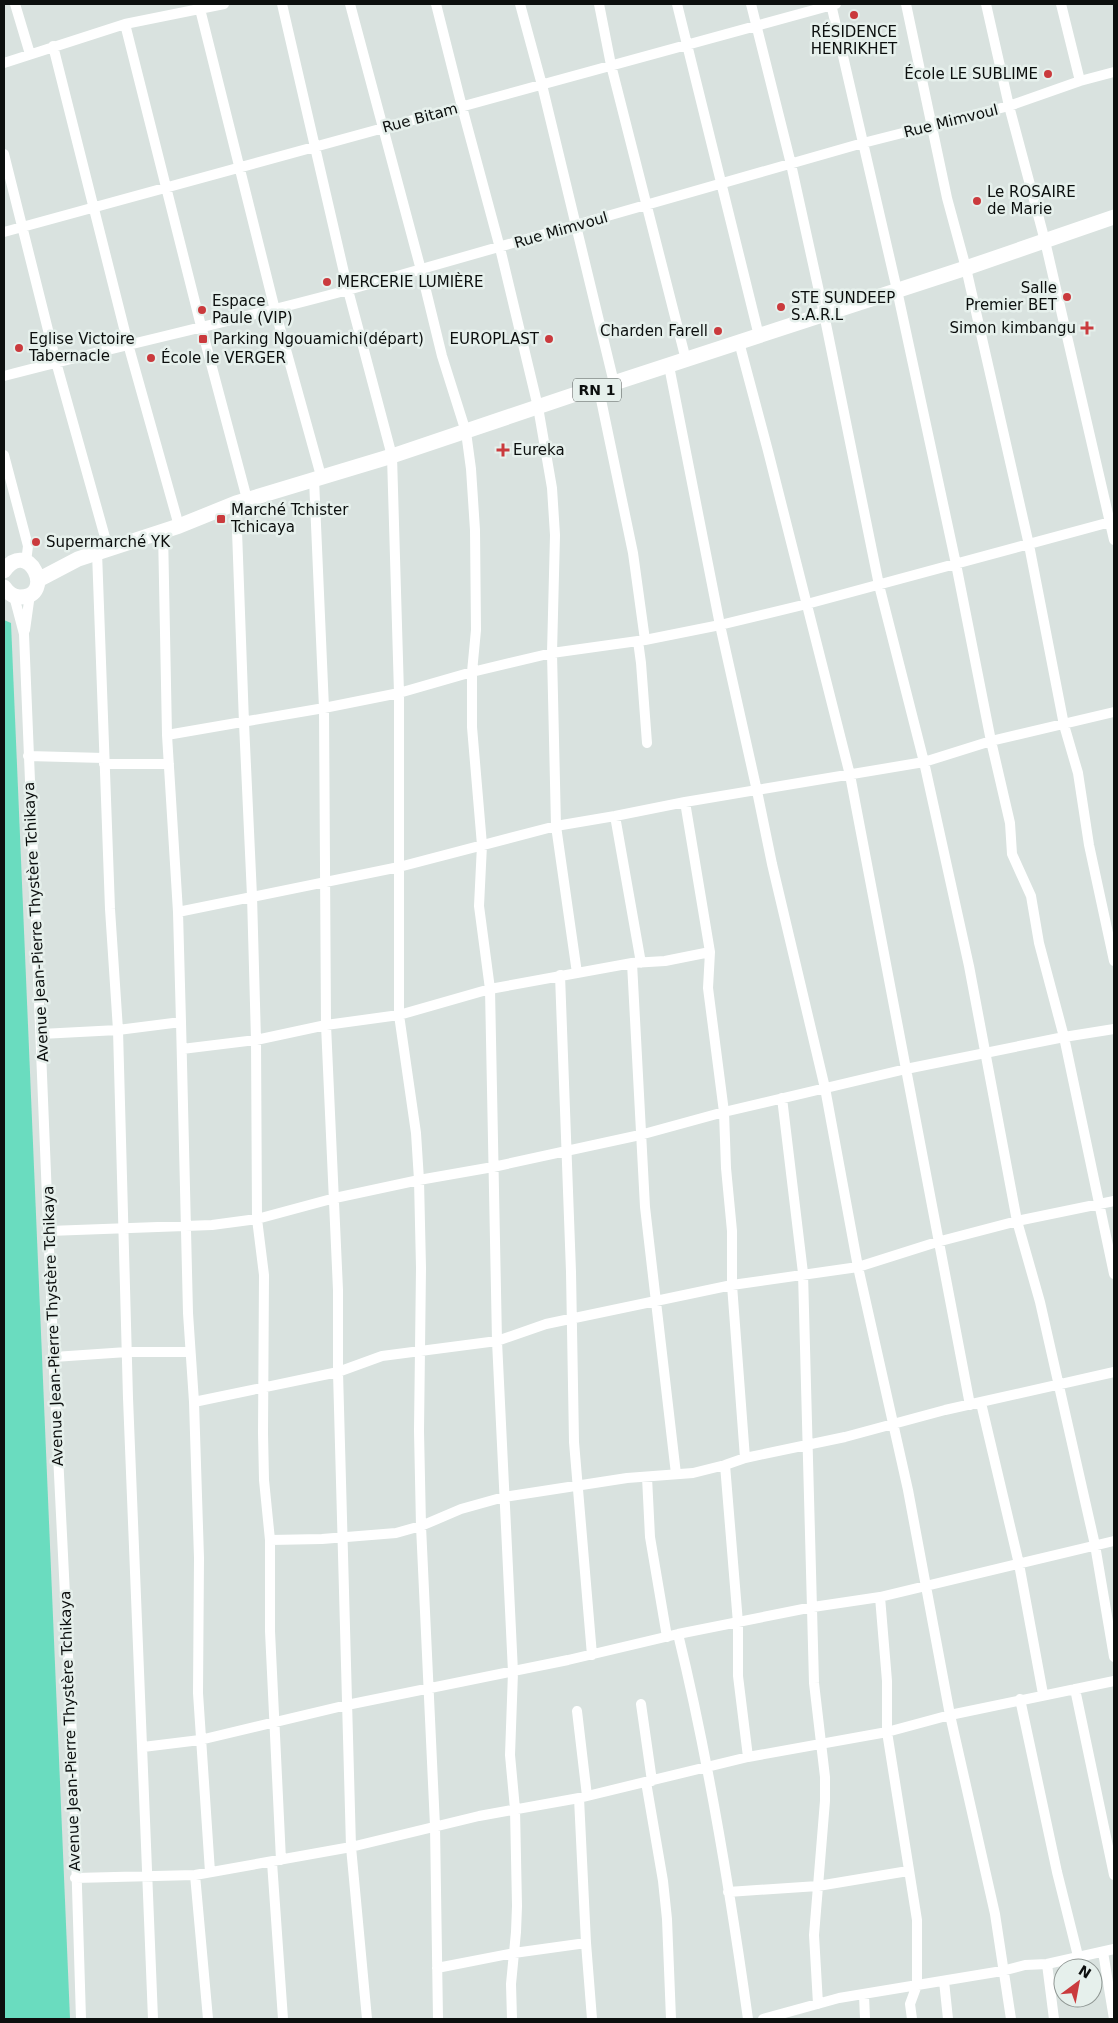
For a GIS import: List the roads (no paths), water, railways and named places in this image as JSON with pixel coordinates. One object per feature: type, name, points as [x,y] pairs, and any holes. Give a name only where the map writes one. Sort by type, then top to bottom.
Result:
[{"type":"highway","name":"RN 1","points":[[38,580],[78,559],[179,526],[241,501],[392,456],[573,395],[599,390],[614,382],[669,366],[966,268],[1114,217]]},
{"type":"highway","name":"RN 1","points":[[29,564],[78,559]]},
{"type":"highway","points":[[4,570],[16,561],[29,564],[37,572],[38,580],[34,591],[30,594],[25,597],[8,593]]},
{"type":"street","points":[[15,4],[30,54]]},
{"type":"street","points":[[4,63],[53,46],[181,8],[200,9],[224,4]]},
{"type":"street","points":[[282,4],[348,290],[392,456],[399,693],[399,1015],[416,1133],[419,1180],[421,1526],[435,1826],[438,2019]]},
{"type":"street","points":[[350,4],[384,128],[442,356],[466,432],[475,530],[476,630],[472,672],[472,727],[482,845],[478,906],[490,989],[497,1341],[514,1672],[510,1756],[515,1809],[516,1906],[511,1984],[512,2019]]},
{"type":"street","points":[[436,4],[500,248],[538,407],[552,488],[555,535],[552,653],[556,826],[577,972]]},
{"type":"street","points":[[520,4],[542,85],[614,382]]},
{"type":"street","points":[[599,4],[611,65],[686,360]]},
{"type":"street","points":[[678,4],[759,336]]},
{"type":"street","points":[[751,4],[791,164],[824,314],[879,585],[924,762],[970,966],[1017,1221],[1040,1302],[1096,1545],[1114,1657]]},
{"type":"street","points":[[832,4],[956,564],[991,741],[1010,824],[1012,854],[1031,896],[1040,942],[1064,1037],[1114,1274]]},
{"type":"street","name":"Rue Bitam","points":[[4,232],[832,4]]},
{"type":"street","points":[[906,4],[947,198],[966,268],[1029,545],[1064,725],[1078,773],[1089,844],[1114,961]]},
{"type":"street","points":[[986,4],[1009,106],[1045,241],[1112,522],[1114,540]]},
{"type":"street","points":[[1061,4],[1080,81]]},
{"type":"street","points":[[200,9],[317,477],[324,708],[326,1025],[335,1198],[351,1848],[367,2019]]},
{"type":"street","points":[[126,24],[201,326],[241,501],[244,723],[252,896],[258,1219],[264,1275],[264,1480],[270,1540],[270,1631],[275,1722],[276,1861],[283,2019]]},
{"type":"street","points":[[53,46],[128,344],[179,526]]},
{"type":"street","name":"Rue Mimvoul","points":[[4,376],[201,326],[275,310],[500,248],[863,143],[1009,106],[1080,81],[1114,72]]},
{"type":"street","points":[[4,154],[102,550],[104,761],[110,909],[118,1030],[122,1228],[153,2019]]},
{"type":"street","points":[[739,342],[850,775],[937,1242],[970,1405]]},
{"type":"street","points":[[669,366],[720,625],[772,864],[825,1088],[858,1267],[908,1490],[950,1714],[995,1914],[1002,1971],[1011,2019]]},
{"type":"street","points":[[599,390],[633,552],[647,742]]},
{"type":"street","points":[[4,455],[28,546],[29,564]]},
{"type":"street","points":[[167,735],[244,723],[399,693],[472,672],[552,653],[641,641],[720,625],[807,604],[1112,522]]},
{"type":"street","points":[[163,530],[168,764],[178,912],[185,1226],[194,1402],[199,1558],[198,1693],[210,1872]]},
{"type":"street","name":"Avenue Jean-Pierre Thystère Tchikaya","points":[[8,593],[24,634]]},
{"type":"street","name":"Avenue Jean-Pierre Thystère Tchikaya","points":[[30,594],[24,634],[28,756],[73,1756],[81,2019]]},
{"type":"street","points":[[178,912],[400,867],[556,826],[684,802],[924,762],[991,741],[1114,712]]},
{"type":"street","points":[[28,756],[168,764]]},
{"type":"street","points":[[684,802],[710,952],[709,997],[724,1112],[726,1168],[732,1231],[732,1285],[745,1458]]},
{"type":"street","points":[[615,816],[637,963],[640,1135],[645,1207],[676,1474]]},
{"type":"street","points":[[182,1050],[256,1040],[326,1025],[399,1015],[490,989],[577,972],[665,961],[710,952]]},
{"type":"street","points":[[560,975],[574,1442],[592,1654]]},
{"type":"street","points":[[41,1034],[118,1030],[180,1022]]},
{"type":"street","points":[[49,1231],[212,1225],[258,1219],[335,1198],[493,1167],[640,1135],[724,1112],[906,1069],[1064,1037],[1114,1029]]},
{"type":"street","points":[[782,1098],[802,1273],[814,1683],[822,1744],[825,1801],[814,1935],[818,2004]]},
{"type":"street","points":[[194,1402],[338,1372],[382,1356],[497,1341],[546,1324],[732,1285],[802,1273],[858,1267],[937,1242],[1017,1221],[1114,1201]]},
{"type":"street","points":[[54,1357],[127,1352],[190,1352]]},
{"type":"street","points":[[270,1540],[322,1539],[396,1533],[421,1526],[461,1509],[504,1497],[579,1485],[693,1473],[745,1458],[894,1425],[981,1402],[1114,1372]]},
{"type":"street","points":[[981,1402],[1018,1564],[1043,1694]]},
{"type":"street","points":[[725,1465],[738,1623],[738,1676],[748,1757]]},
{"type":"street","points":[[647,1477],[650,1537],[672,1636],[694,1701],[719,1827],[748,2019]]},
{"type":"street","points":[[143,1747],[200,1740],[347,1705],[514,1672],[672,1636],[813,1607],[880,1597],[1114,1541]]},
{"type":"street","points":[[880,1597],[887,1680],[887,1732],[916,1920],[917,1985],[910,2004],[912,2019]]},
{"type":"street","points":[[76,1878],[195,1875],[351,1848],[435,1826],[515,1809],[583,1798],[748,1757],[887,1732],[950,1714],[1114,1681]]},
{"type":"street","points":[[1076,1689],[1114,1875]]},
{"type":"street","points":[[1020,1699],[1057,1872],[1078,1956]]},
{"type":"street","points":[[641,1704],[666,1909],[671,2019]]},
{"type":"street","points":[[577,1711],[583,1798],[586,1944],[592,2019]]},
{"type":"street","points":[[728,1892],[818,1886],[908,1871]]},
{"type":"street","points":[[195,1875],[208,2019]]},
{"type":"street","points":[[437,1968],[514,1953],[586,1944]]},
{"type":"street","points":[[764,2019],[798,2015],[818,2004],[839,1998],[1002,1971],[1025,1965],[1047,1964],[1114,1949]]},
{"type":"street","points":[[1103,1952],[1114,2019]]},
{"type":"street","points":[[1047,1964],[1054,2019]]},
{"type":"street","points":[[944,1981],[948,2019]]},
{"type":"street","points":[[864,1995],[865,2019]]},
{"type":"place","name":"RÉSIDENCE HENRIKHET","points":[[854,15]]},
{"type":"place","name":"École LE SUBLIME","points":[[1048,74]]},
{"type":"place","name":"Le ROSAIRE de Marie","points":[[977,201]]},
{"type":"place","name":"MERCERIE LUMIÈRE","points":[[327,282]]},
{"type":"place","name":"Salle Premier BET","points":[[1067,297]]},
{"type":"place","name":"STE SUNDEEP S.A.R.L","points":[[781,307]]},
{"type":"place","name":"Espace Paule (VIP)","points":[[202,310]]},
{"type":"place","name":"Simon kimbangu","points":[[1087,328]]},
{"type":"place","name":"Charden Farell","points":[[718,331]]},
{"type":"place","name":"Parking Ngouamichi(départ)","points":[[203,339]]},
{"type":"place","name":"EUROPLAST","points":[[549,339]]},
{"type":"place","name":"Eglise Victoire Tabernacle","points":[[19,348]]},
{"type":"place","name":"École le VERGER","points":[[151,358]]},
{"type":"place","name":"Eureka","points":[[503,450]]},
{"type":"place","name":"Marché Tchister Tchicaya","points":[[221,519]]},
{"type":"place","name":"Supermarché YK","points":[[36,542]]}]
